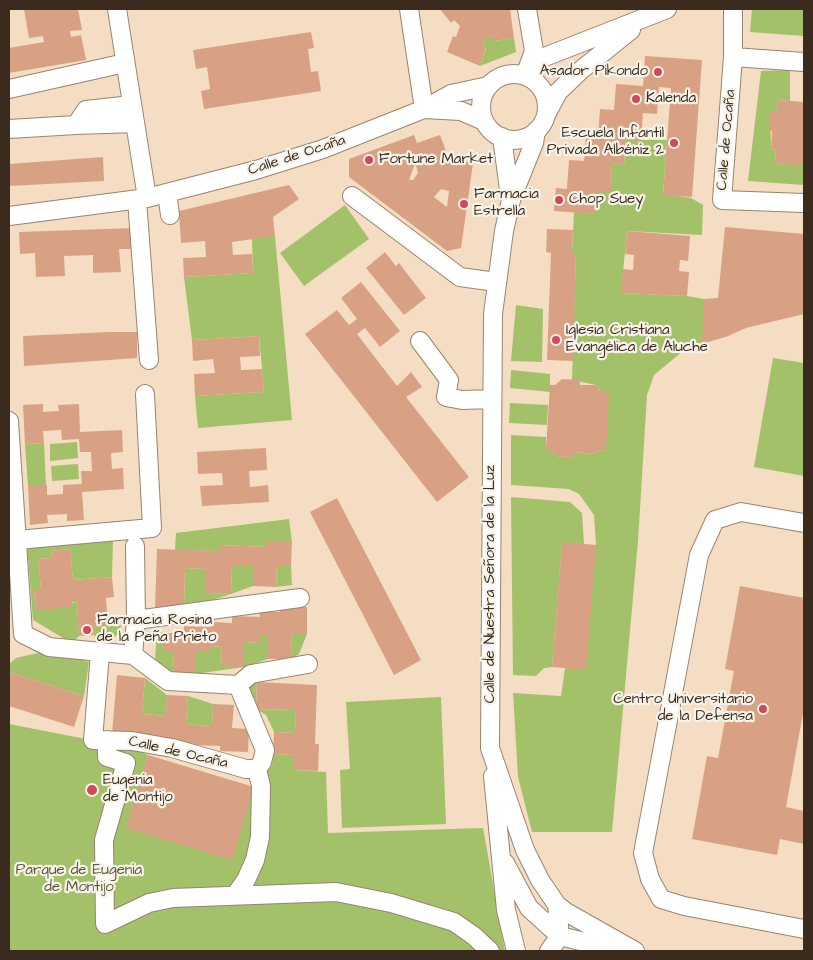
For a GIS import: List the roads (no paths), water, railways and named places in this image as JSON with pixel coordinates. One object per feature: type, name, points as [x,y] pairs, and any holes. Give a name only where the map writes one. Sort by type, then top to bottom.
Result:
[{"type":"street","points":[[116,9],[135,123],[142,199],[149,360]]},
{"type":"street","points":[[409,9],[424,109]]},
{"type":"street","points":[[525,75],[534,51],[527,9]]},
{"type":"street","points":[[525,75],[542,58],[667,9]]},
{"type":"street","name":"Calle de Ocaña","points":[[733,9],[734,57],[722,200],[804,203]]},
{"type":"street","points":[[511,200],[534,143],[536,131],[558,92],[581,70],[645,18]]},
{"type":"street","points":[[734,57],[804,62]]},
{"type":"street","points":[[9,89],[126,63]]},
{"type":"street","points":[[536,131],[520,139],[502,137],[489,128],[484,121],[481,103],[488,86],[506,74],[525,75],[541,86],[545,95],[547,113]]},
{"type":"street","name":"Calle de Ocaña","points":[[9,216],[142,199],[167,193],[323,149],[424,109],[451,94],[488,86]]},
{"type":"street","points":[[76,125],[86,110],[132,105]]},
{"type":"street","name":"Calle de Ocaña","points":[[424,109],[461,111],[484,121]]},
{"type":"street","points":[[9,129],[135,123]]},
{"type":"street","points":[[502,137],[511,200]]},
{"type":"street","points":[[167,193],[170,215]]},
{"type":"street","points":[[352,196],[460,277],[496,282]]},
{"type":"street","name":"Calle de Nuestra Señora de la Luz","points":[[511,200],[496,282],[493,314],[490,748],[525,850],[540,880],[557,905],[560,936]]},
{"type":"street","points":[[420,341],[449,380],[446,397],[462,400],[492,399]]},
{"type":"street","points":[[17,540],[152,528],[145,394]]},
{"type":"street","points":[[9,420],[11,501],[17,540],[23,634],[49,647],[133,655],[168,681],[238,685],[251,674],[308,664]]},
{"type":"street","points":[[804,522],[741,512],[715,520],[699,555],[643,853],[650,878],[661,899],[684,906],[804,929]]},
{"type":"street","points":[[133,655],[136,620],[135,546]]},
{"type":"street","points":[[136,620],[300,598]]},
{"type":"street","name":"Calle de Ocaña","points":[[100,653],[93,740],[132,741],[172,748],[246,770],[257,769]]},
{"type":"street","points":[[236,894],[246,880],[255,860],[260,837],[261,786],[257,769],[262,762],[265,750],[238,685]]},
{"type":"street","points":[[107,740],[107,757],[126,763],[104,840],[104,924],[149,903],[173,898],[236,894],[336,892],[391,903],[454,922],[474,936],[490,951]]},
{"type":"street","points":[[490,748],[506,910],[515,951]]},
{"type":"street","points":[[501,856],[529,908],[560,936],[621,951]]},
{"type":"street","points":[[557,905],[635,951]]},
{"type":"street","points":[[549,951],[560,936]]},
{"type":"place","name":"Asador Pikondo","points":[[658,72]]},
{"type":"place","name":"Kalenda","points":[[636,99]]},
{"type":"place","name":"Escuela Infantil Privada Albéniz 2","points":[[674,143]]},
{"type":"place","name":"Fortune Market","points":[[369,160]]},
{"type":"place","name":"Chop Suey","points":[[559,200]]},
{"type":"place","name":"Farmacia Estrella","points":[[464,204]]},
{"type":"place","name":"Iglesia Cristiana Evangélica de Aluche","points":[[556,340]]},
{"type":"place","name":"Farmacia Rosina de la Peña Prieto","points":[[87,630]]},
{"type":"place","name":"Centro Universitario de la Defensa","points":[[763,709]]},
{"type":"place","name":"Eugenia de Montijo","points":[[92,790]]},
{"type":"park label","name":"Parque de Eugenia de Montijo","points":[[79,880]]}]
